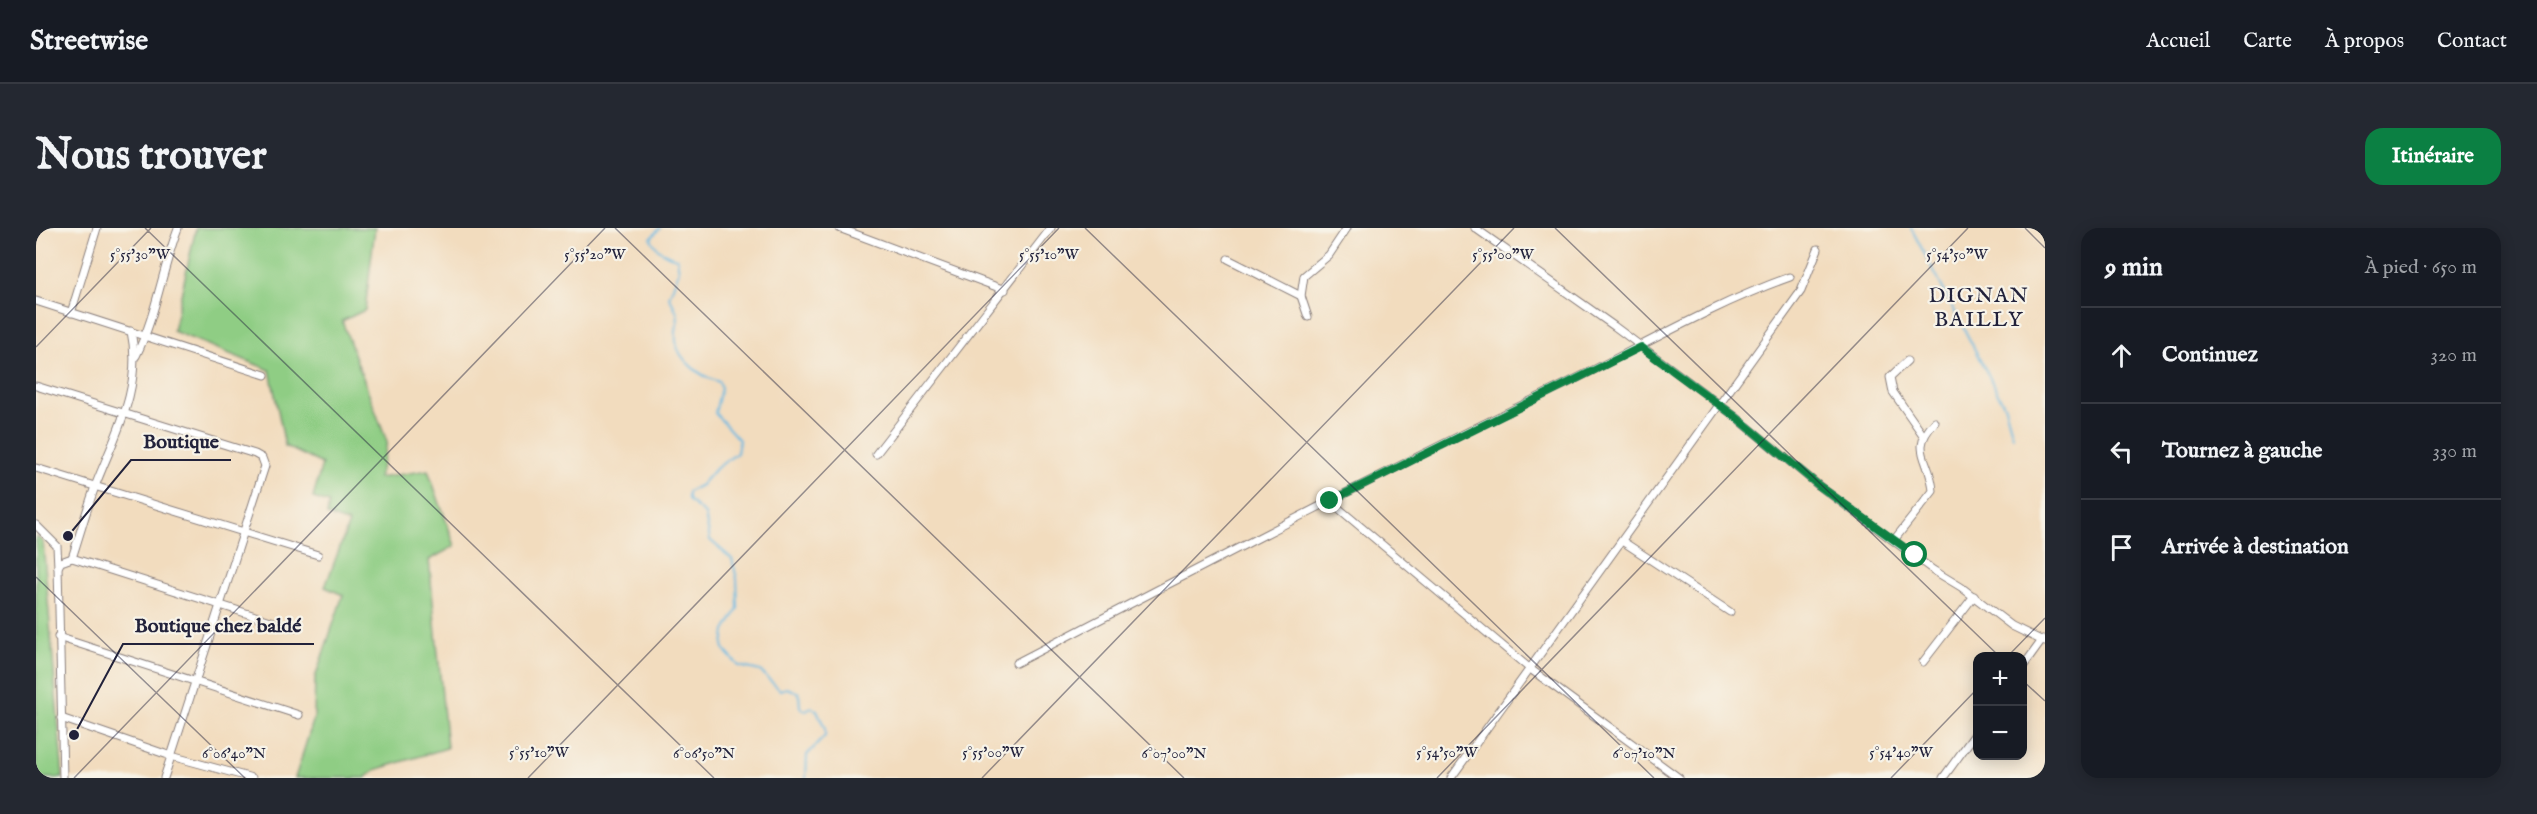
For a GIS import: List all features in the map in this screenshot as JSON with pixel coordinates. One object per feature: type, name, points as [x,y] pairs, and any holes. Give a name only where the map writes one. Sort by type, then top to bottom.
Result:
[{"type":"street","points":[[71,313],[97,228]]},
{"type":"street","points":[[72,558],[95,486],[126,413],[136,356],[146,337],[165,262],[178,228]]},
{"type":"street","points":[[839,228],[1005,290]]},
{"type":"street","points":[[876,454],[1051,228]]},
{"type":"street","points":[[1308,317],[1301,296],[1304,276],[1329,255],[1347,228]]},
{"type":"street","points":[[1475,228],[1719,405],[1801,472],[1949,582],[1974,596],[2012,626],[2044,640],[2027,662]]},
{"type":"street","points":[[1451,778],[1801,291],[1818,249]]},
{"type":"street","points":[[1227,260],[1301,296]]},
{"type":"street","points":[[1016,663],[1330,501],[1641,347],[1737,296],[1790,277]]},
{"type":"street","points":[[36,301],[265,375]]},
{"type":"street","points":[[131,331],[136,356]]},
{"type":"street","points":[[1907,361],[1890,377],[1893,392],[1923,435]]},
{"type":"street","points":[[36,386],[262,458],[266,466],[164,778]]},
{"type":"street","points":[[1894,540],[1933,491],[1932,479],[1920,444],[1923,435],[1935,422]]},
{"type":"street","points":[[36,468],[243,534],[318,555]]},
{"type":"street","points":[[1330,501],[1529,668],[1679,778]]},
{"type":"street","points":[[36,525],[57,546],[63,778]]},
{"type":"street","points":[[1622,541],[1731,612]]},
{"type":"street","points":[[58,567],[61,562],[72,558],[293,627]]},
{"type":"street","points":[[1923,662],[1974,596]]},
{"type":"street","points":[[58,637],[299,715]]},
{"type":"street","points":[[61,718],[171,756],[252,778]]},
{"type":"street","points":[[1943,778],[1973,736]]},
{"type":"green space","points":[[196,228],[375,228],[365,310],[342,321],[387,442],[379,478],[428,470],[455,546],[429,560],[447,748],[375,770],[365,778],[295,778],[314,718],[315,678],[343,595],[325,587],[349,523],[327,515],[329,503],[313,498],[322,464],[285,446],[270,370],[173,331]]},
{"type":"green space","points":[[36,536],[43,542],[63,778],[36,778]]},
{"type":"waterway","points":[[660,228],[651,238],[661,251],[677,258],[679,271],[669,297],[678,316],[676,333],[678,348],[692,367],[719,382],[721,388],[715,413],[739,440],[737,453],[714,470],[701,485],[688,492],[688,500],[705,514],[710,540],[732,559],[737,579],[738,609],[725,631],[723,645],[725,651],[739,666],[760,671],[780,690],[787,688],[799,693],[800,707],[806,711],[811,708],[817,710],[825,729],[825,736],[807,755],[806,778]]},
{"type":"waterway","points":[[1911,228],[2005,407],[2013,436]]},
{"type":"place","name":"Boutique","points":[[68,536]]},
{"type":"place","name":"Boutique chez baldé","points":[[74,735]]},
{"type":"district","name":"DIGNAN BAILLY","points":[[1979,307]]},
{"type":"route","points":[[1330,501],[1641,347],[1736,417],[1818,485],[1915,555]]}]
